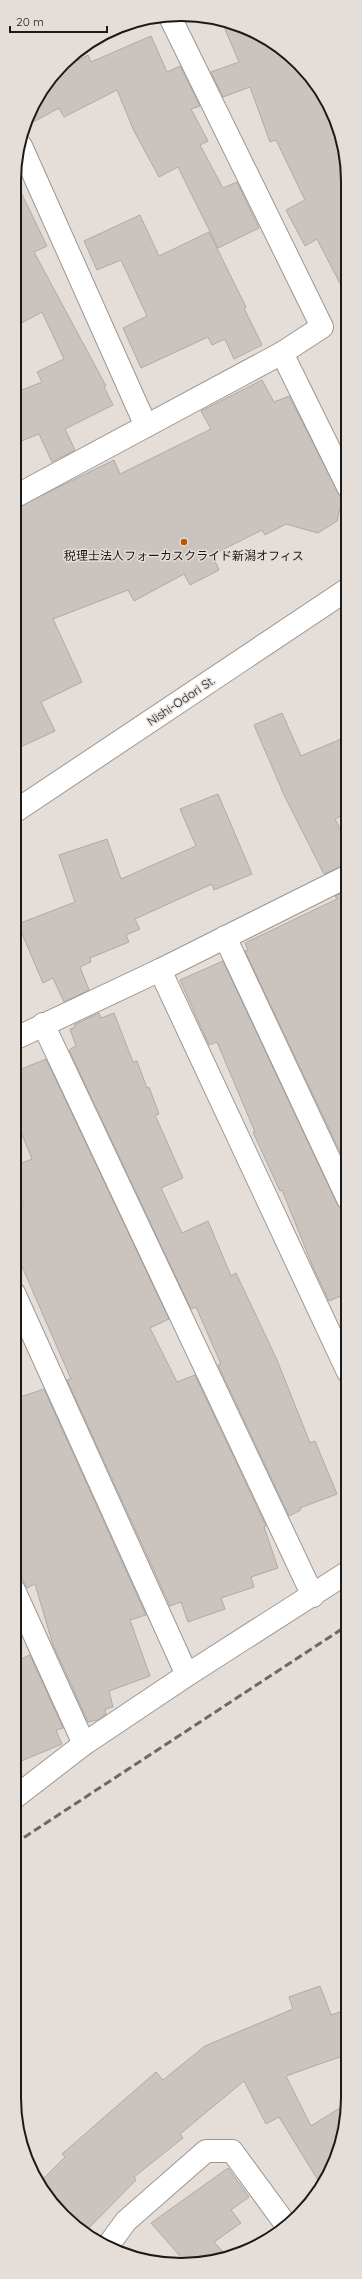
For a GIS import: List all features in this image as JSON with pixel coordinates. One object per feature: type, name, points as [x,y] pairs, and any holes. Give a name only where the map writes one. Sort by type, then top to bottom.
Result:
[{"type":"street","points":[[21,493],[282,353],[322,327],[172,21]]},
{"type":"street","points":[[24,152],[146,426]]},
{"type":"street","points":[[282,353],[341,473]]},
{"type":"street","name":"Nishi-Odori St.","points":[[21,807],[341,594]]},
{"type":"street","points":[[21,1035],[160,970],[341,879]]},
{"type":"street","points":[[225,937],[341,1184]]},
{"type":"street","points":[[160,970],[341,1357]]},
{"type":"street","points":[[43,1024],[313,1596]]},
{"type":"street","points":[[21,1308],[187,1674]]},
{"type":"street","points":[[21,1793],[84,1744],[187,1674],[313,1596],[341,1577]]},
{"type":"street","points":[[21,1605],[84,1744]]},
{"type":"street","points":[[111,2242],[126,2221],[206,2151],[232,2151],[283,2221]]},
{"type":"building","points":[[224,27],[261,42],[294,68],[314,92],[329,120],[336,140],[341,171],[341,285],[317,239],[305,246],[286,210],[305,200],[276,140],[270,142],[250,87],[223,97],[211,72],[239,62]]},
{"type":"building","points":[[151,36],[167,72],[180,66],[200,106],[191,109],[208,141],[200,145],[223,188],[237,182],[259,228],[218,248],[178,167],[159,177],[134,131],[117,90],[64,117],[59,108],[32,123],[42,101],[68,68],[75,62],[88,55],[91,62]]},
{"type":"building","points":[[21,192],[47,246],[34,252],[106,386],[104,387],[113,405],[65,429],[75,450],[52,462],[39,434],[21,441],[21,390],[42,382],[37,372],[64,359],[42,312],[21,323]]},
{"type":"building","points":[[140,215],[159,256],[209,232],[246,307],[244,308],[262,345],[234,359],[225,339],[212,345],[208,337],[141,368],[123,328],[147,316],[121,260],[97,270],[84,241]]},
{"type":"building","points":[[262,380],[274,402],[289,396],[341,498],[337,521],[318,533],[286,524],[265,535],[262,530],[212,555],[219,570],[190,585],[184,574],[134,601],[128,590],[53,619],[82,682],[41,702],[55,731],[21,747],[21,506],[114,460],[120,474],[211,429],[201,411]]},
{"type":"building","points":[[282,713],[301,756],[341,739],[341,816],[335,819],[341,831],[341,867],[324,874],[285,797],[254,725]]},
{"type":"building","points":[[218,794],[252,874],[214,890],[212,884],[135,919],[140,929],[126,935],[129,942],[90,958],[91,962],[80,967],[89,990],[64,1002],[53,978],[43,983],[21,931],[21,923],[75,902],[59,855],[107,839],[121,879],[196,846],[180,809]]},
{"type":"building","points":[[341,893],[341,1154],[245,951],[248,950],[245,943],[337,899],[335,896]]},
{"type":"building","points":[[223,961],[337,1204],[341,1209],[341,1296],[329,1301],[313,1267],[282,1190],[280,1191],[253,1132],[255,1132],[217,1042],[209,1045],[180,980]]},
{"type":"building","points":[[99,1013],[101,1018],[114,1013],[133,1062],[137,1061],[147,1088],[149,1087],[159,1114],[155,1115],[183,1178],[161,1188],[182,1233],[208,1221],[231,1276],[236,1273],[277,1360],[310,1443],[315,1441],[337,1494],[300,1508],[301,1510],[289,1516],[218,1365],[221,1364],[196,1307],[191,1309],[69,1050],[76,1046],[70,1029],[75,1027],[74,1025]]},
{"type":"building","points":[[46,1059],[169,1319],[150,1328],[177,1382],[195,1375],[266,1526],[264,1527],[278,1568],[251,1577],[254,1587],[221,1598],[225,1609],[188,1622],[181,1602],[170,1606],[67,1380],[71,1379],[21,1264],[21,1207],[24,1206],[21,1198],[21,1163],[32,1159],[21,1132],[21,1069]]},
{"type":"building","points":[[44,1389],[146,1615],[130,1620],[150,1676],[109,1691],[113,1707],[105,1709],[106,1714],[98,1720],[88,1722],[53,1645],[35,1584],[27,1588],[21,1576],[21,1397]]},
{"type":"building","points":[[30,1655],[63,1728],[56,1730],[62,1744],[21,1761],[21,1659]]},
{"type":"building","points":[[320,1986],[331,2015],[341,2011],[341,2056],[286,2076],[311,2126],[341,2107],[340,2119],[333,2149],[318,2181],[279,2117],[266,2124],[244,2081],[180,2134],[183,2138],[134,2177],[136,2180],[89,2228],[68,2211],[43,2179],[65,2157],[62,2154],[156,2072],[163,2080],[205,2046],[293,2009],[289,1997]]},
{"type":"building","points":[[228,2168],[249,2197],[231,2210],[241,2223],[214,2242],[224,2252],[222,2253],[202,2257],[182,2258],[151,2223]]},
{"type":"railway","points":[[21,1839],[341,1630]]},
{"type":"place","name":"税理士法人フォーカスクライド新潟オフィス","points":[[184,542]]}]
